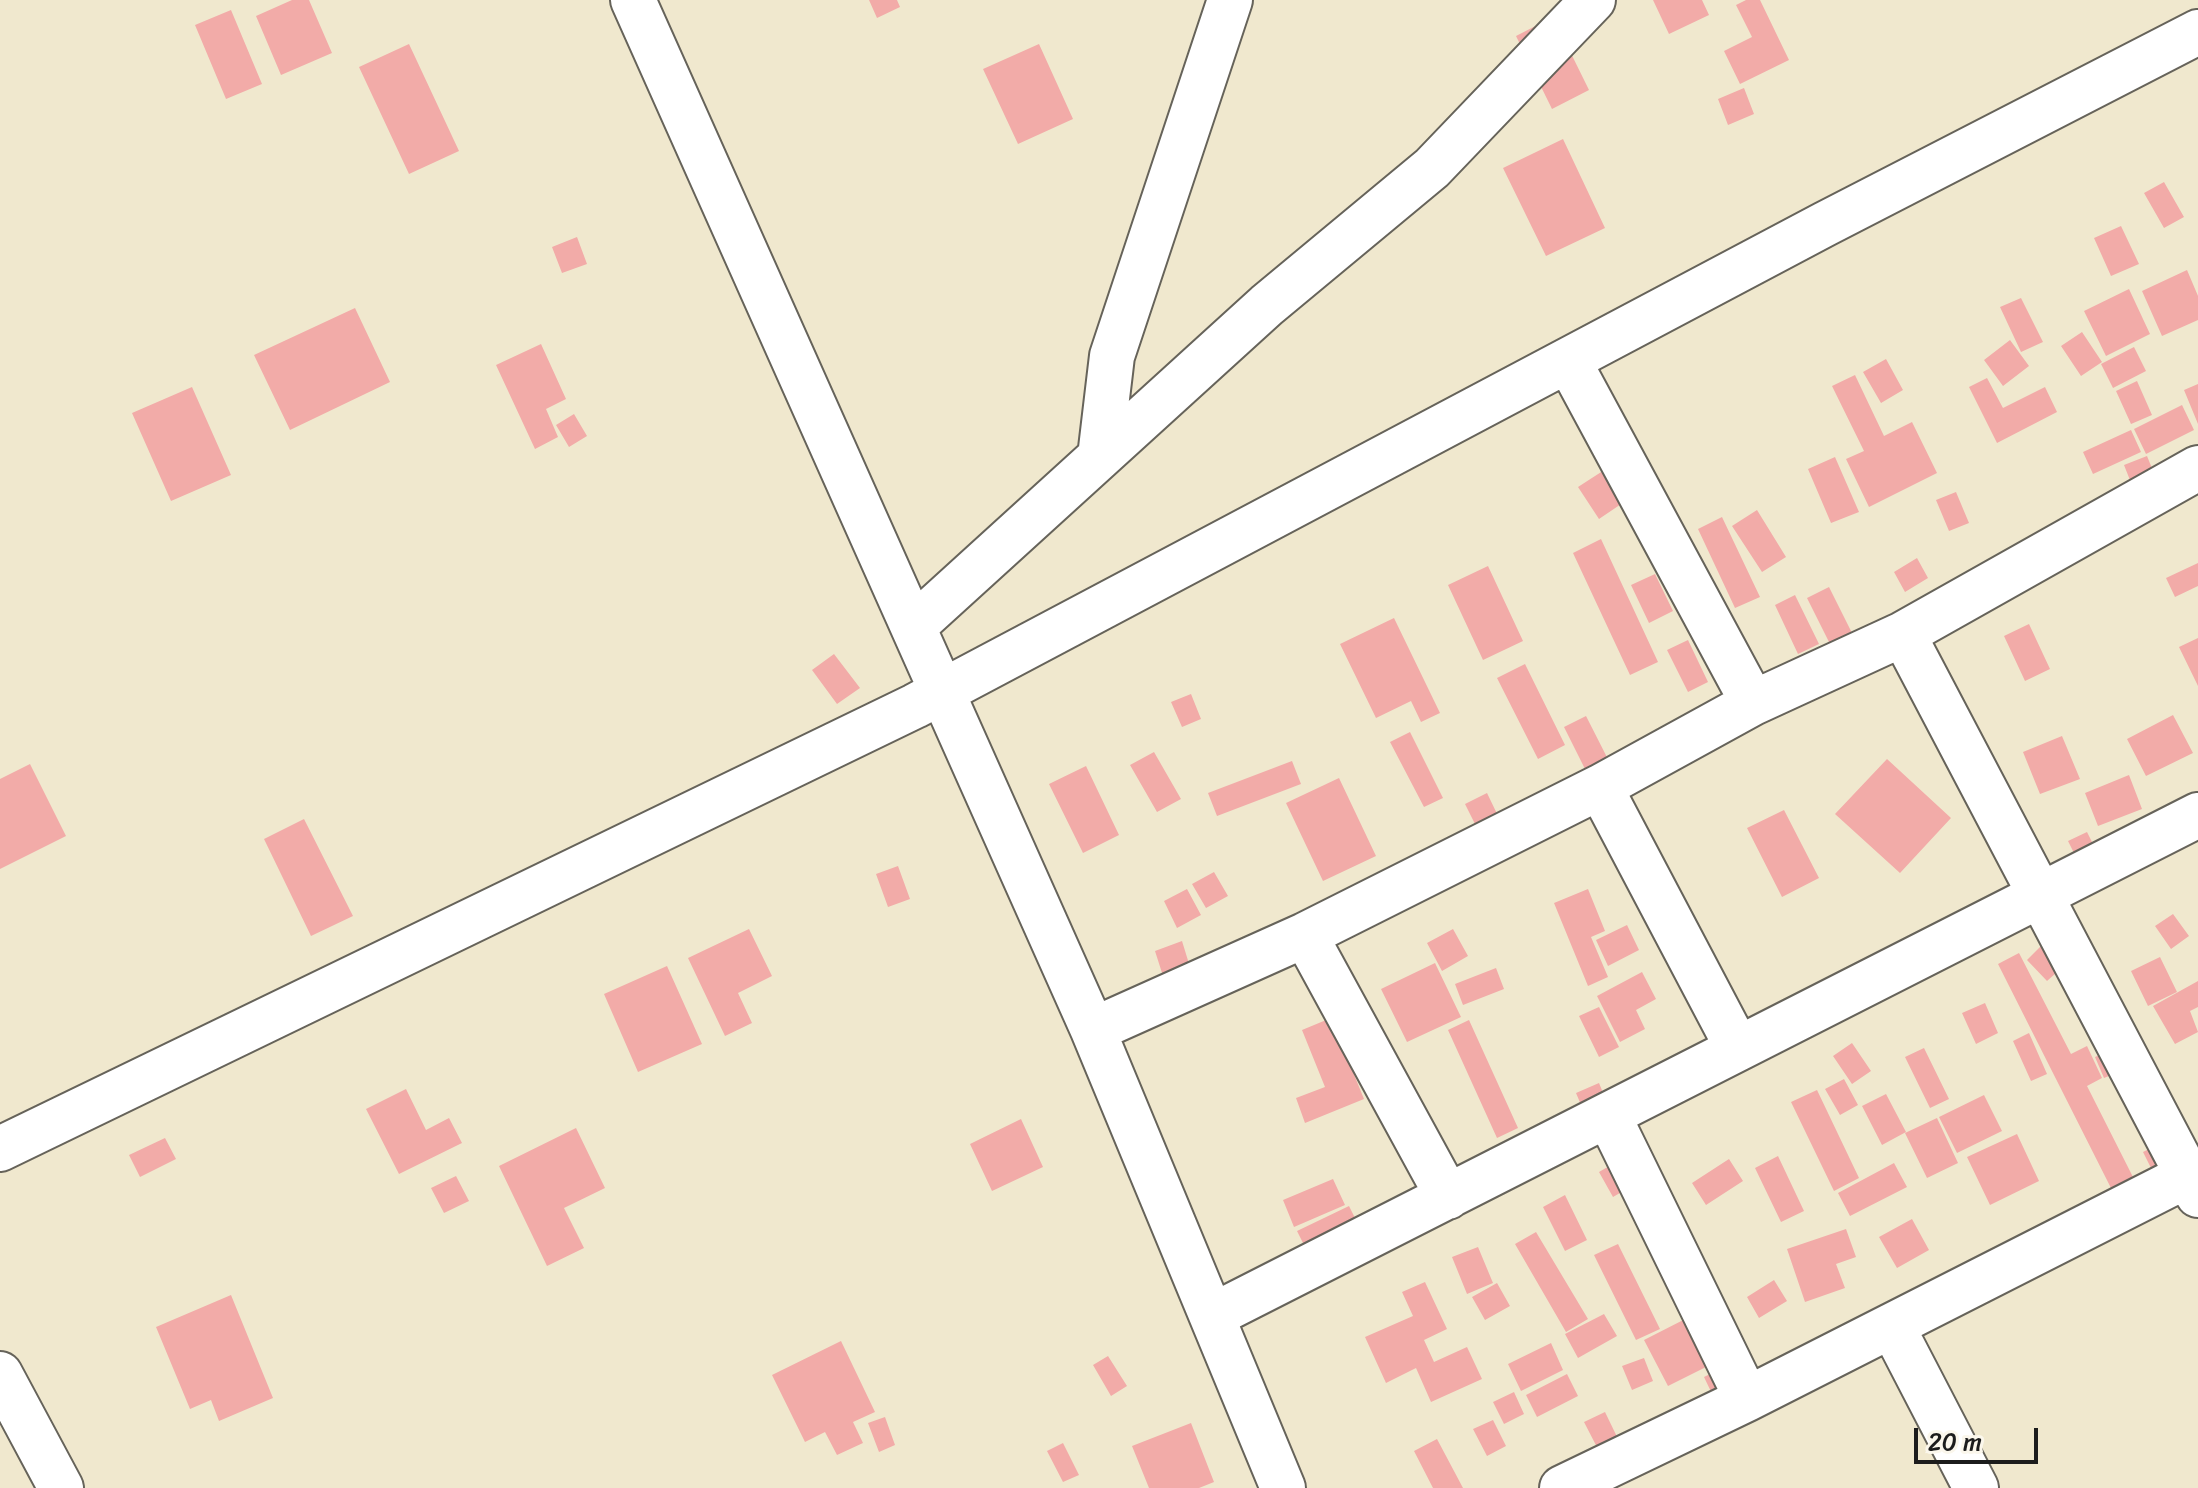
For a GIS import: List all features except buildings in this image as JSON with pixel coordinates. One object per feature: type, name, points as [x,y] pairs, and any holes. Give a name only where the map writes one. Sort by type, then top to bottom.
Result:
[{"type":"street","points":[[633,0],[1093,1030],[1283,1488]]},
{"type":"street","points":[[1100,457],[1112,356],[1230,0]]},
{"type":"street","points":[[914,626],[1267,305],[1432,168],[1593,0]]},
{"type":"street","points":[[0,1149],[943,692],[1568,360],[2198,32]]},
{"type":"street","points":[[1568,360],[1753,703]]},
{"type":"street","points":[[1093,1030],[1305,935],[1600,787],[1753,703],[1903,634],[2198,468]]},
{"type":"street","points":[[1562,1488],[2195,1180],[1903,634]]},
{"type":"street","points":[[1600,787],[1737,1047]]},
{"type":"street","points":[[1212,1316],[2198,815]]},
{"type":"street","points":[[1305,935],[1448,1197]]},
{"type":"street","points":[[1608,1115],[1747,1399]]},
{"type":"street","points":[[1892,1326],[1976,1488]]},
{"type":"street","points":[[0,1374],[61,1488]]}]
